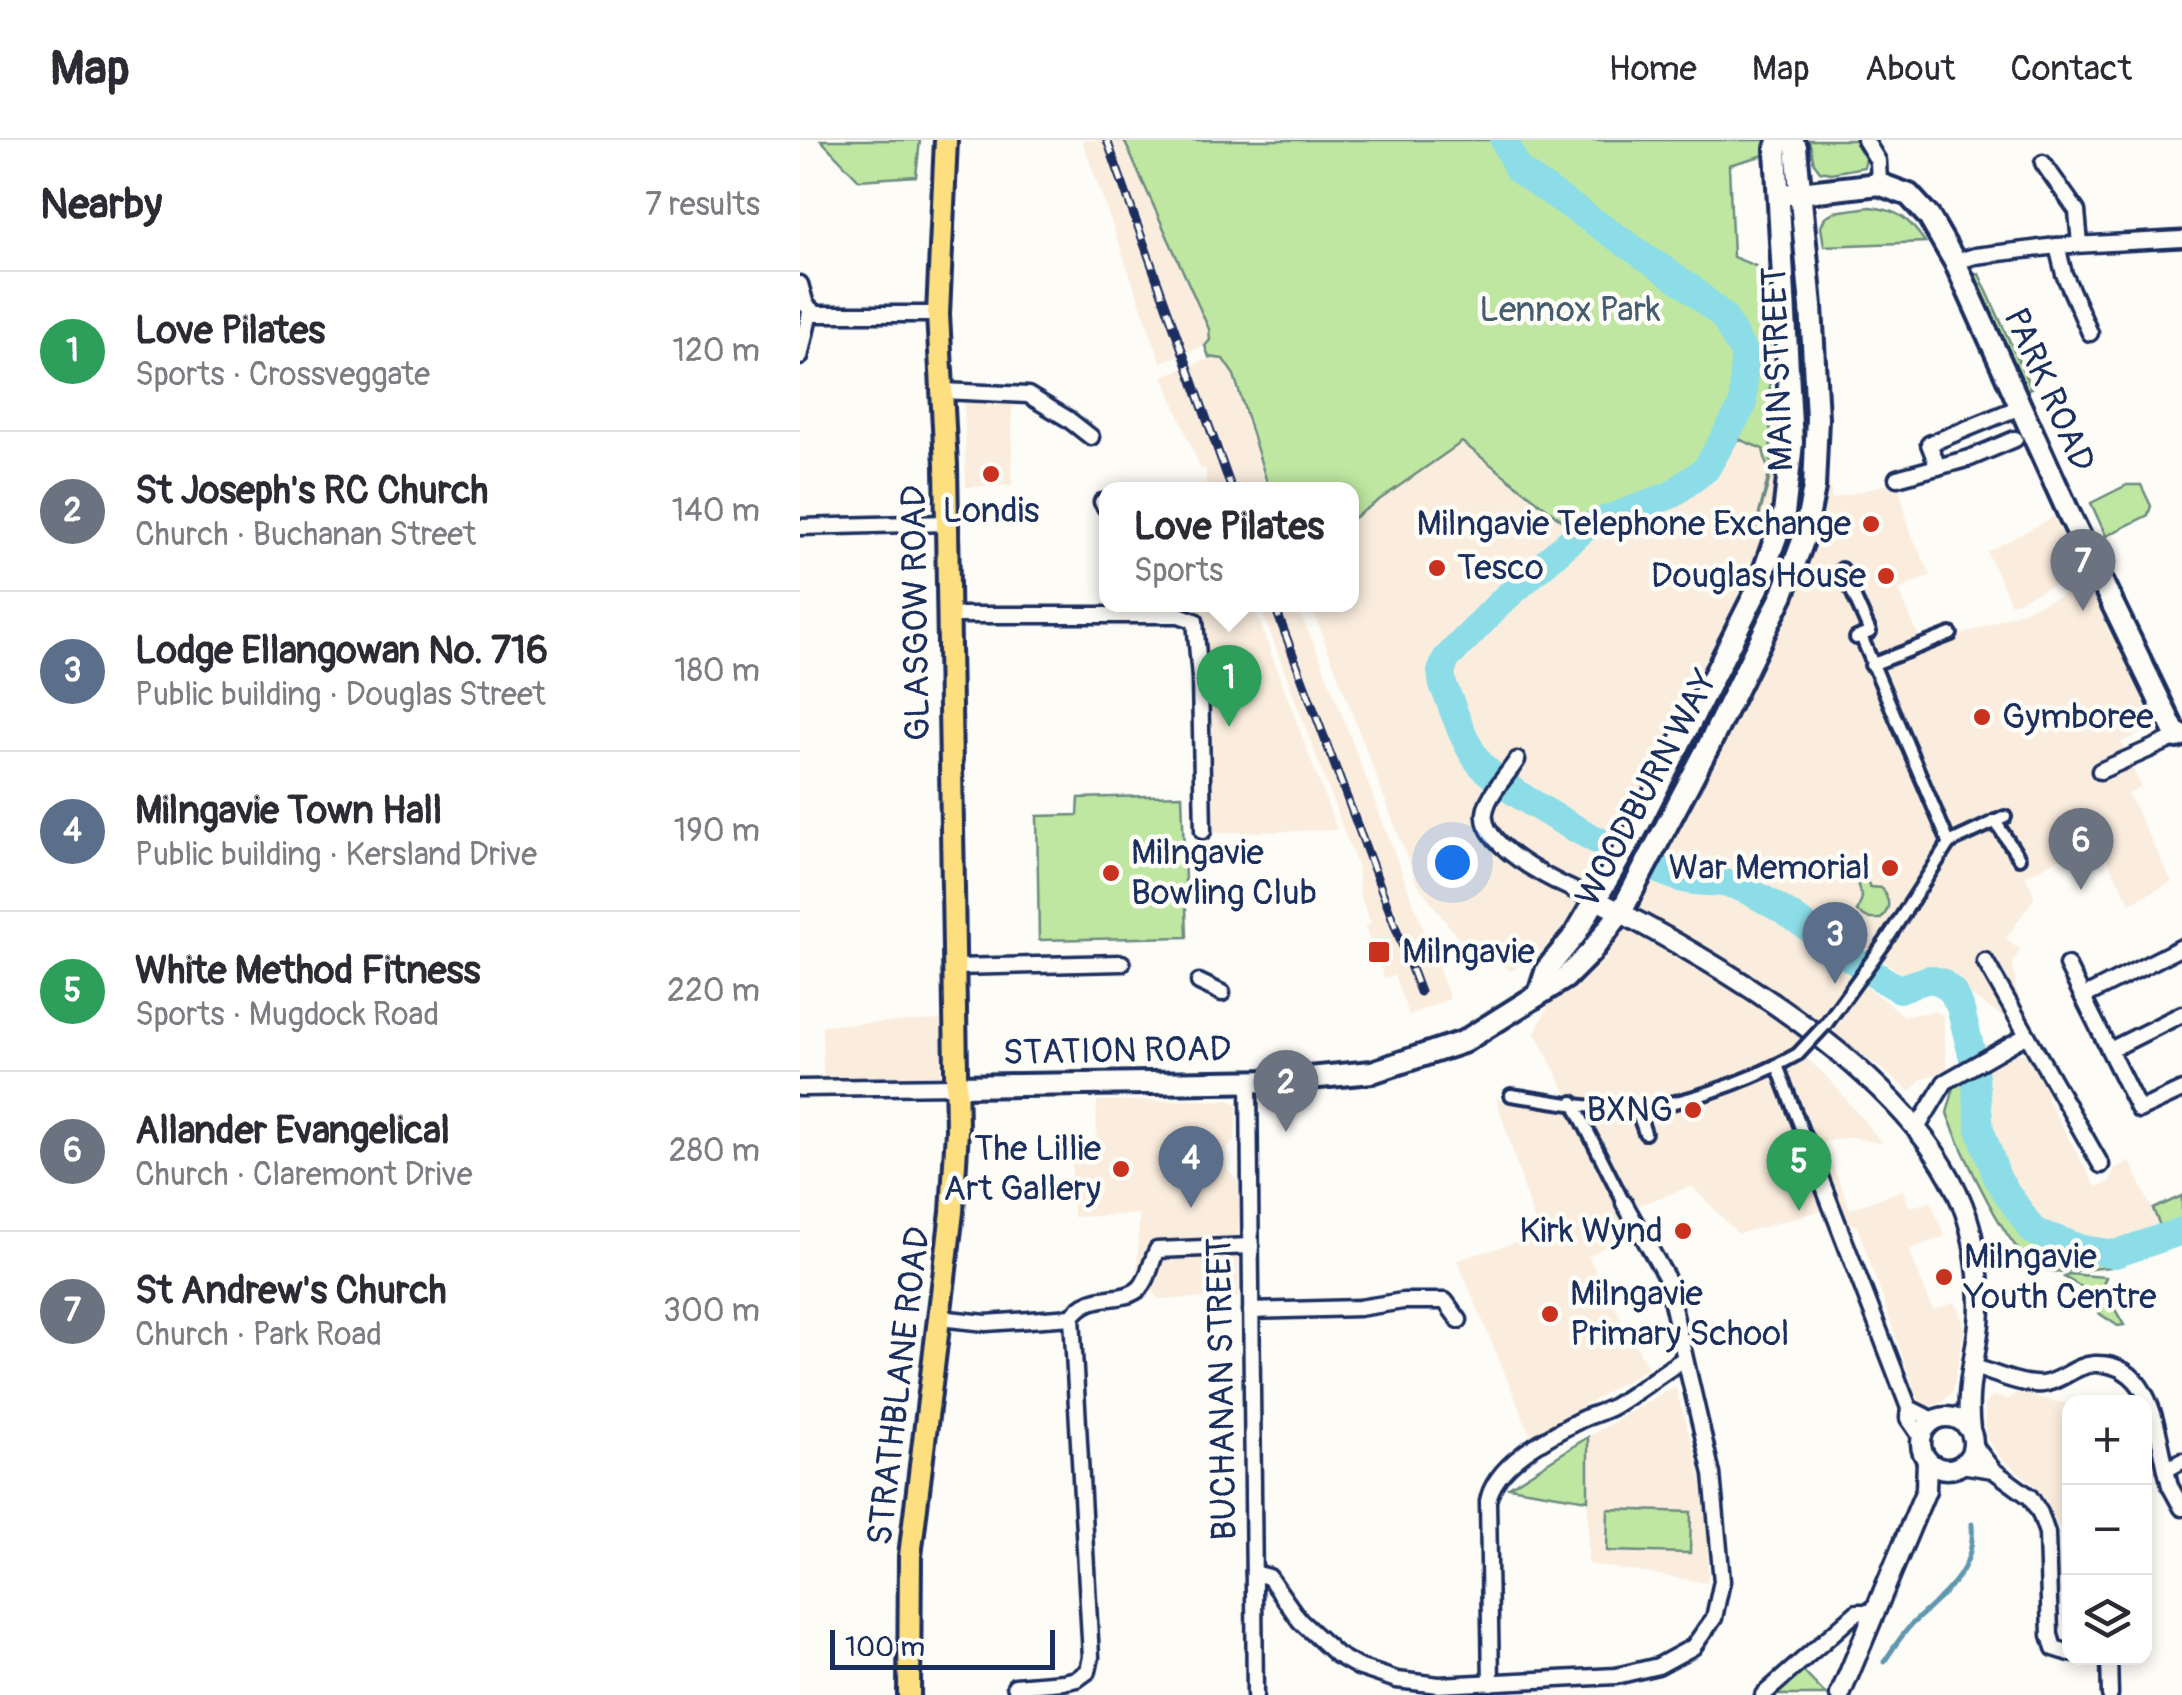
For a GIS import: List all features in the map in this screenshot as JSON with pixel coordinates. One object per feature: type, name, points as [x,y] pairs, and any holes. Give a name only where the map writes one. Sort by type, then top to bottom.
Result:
[{"type":"main road","name":"GLASGOW ROAD","points":[[946,140],[938,314],[947,523],[957,1086]]},
{"type":"main road","name":"MAIN STREET","points":[[1758,588],[1784,514],[1792,454],[1791,373],[1776,149],[1780,140]]},
{"type":"main road","name":"MAIN STREET","points":[[1783,594],[1804,538],[1816,468],[1816,372],[1796,146],[1790,140]]},
{"type":"main road","points":[[1779,196],[1879,184]]},
{"type":"main road","name":"PARK ROAD","points":[[1879,184],[1909,195],[1920,206],[1955,262],[2020,407],[2180,739]]},
{"type":"main road","name":"WOODBURN WAY","points":[[1540,991],[1547,969],[1575,935],[1615,869],[1758,588]]},
{"type":"main road","name":"WOODBURN WAY","points":[[1277,1081],[1372,1072],[1419,1059],[1462,1042],[1565,978],[1590,952],[1638,881],[1783,594]]},
{"type":"main road","name":"STATION ROAD","points":[[957,1086],[1277,1081]]},
{"type":"main road","name":"STRATHBLANE ROAD","points":[[909,1695],[910,1556],[954,1196],[957,1086]]},
{"type":"street","points":[[1865,140],[1878,161],[1879,184]]},
{"type":"street","points":[[2043,163],[2077,211],[2080,244]]},
{"type":"street","points":[[1955,262],[2057,246],[2182,238]]},
{"type":"street","points":[[2057,246],[2064,274],[2090,332]]},
{"type":"street","points":[[800,284],[810,312],[800,357]]},
{"type":"street","points":[[810,312],[938,314]]},
{"type":"street","points":[[943,391],[1028,395],[1091,438]]},
{"type":"street","points":[[1938,467],[1929,444],[2020,407]]},
{"type":"street","points":[[1897,478],[1970,458],[2015,439]]},
{"type":"street","points":[[800,527],[947,523]]},
{"type":"street","points":[[1842,569],[1870,632],[1858,637],[1949,843]]},
{"type":"street","points":[[949,616],[1099,611]]},
{"type":"street","points":[[1159,612],[1196,621],[1203,830]]},
{"type":"street","points":[[1871,665],[1951,634]]},
{"type":"street","points":[[2100,772],[2180,739]]},
{"type":"street","points":[[1897,758],[1924,752]]},
{"type":"street","points":[[1517,760],[1488,803],[1484,816],[1486,828],[1504,848],[1559,885],[1620,912],[1765,998],[1850,1063],[1917,1128],[1951,1178],[1972,1236],[1980,1309],[1966,1400],[1972,1436],[1968,1460],[1926,1490]]},
{"type":"street","points":[[1511,1095],[1636,1108],[1694,1096],[1777,1066],[1798,1054],[1826,1024],[1949,843],[2000,819],[2019,858]]},
{"type":"street","points":[[2083,997],[2182,947]]},
{"type":"street","points":[[1985,960],[2100,1165]]},
{"type":"street","points":[[954,967],[1122,962]]},
{"type":"street","points":[[2067,966],[2140,1110],[2182,1090]]},
{"type":"street","points":[[1200,982],[1222,994]]},
{"type":"street","points":[[2110,1050],[2182,1014]]},
{"type":"street","points":[[1917,1128],[1945,1082],[2027,1035]]},
{"type":"street","points":[[1777,1066],[1909,1408],[1908,1418],[1921,1437]]},
{"type":"street","name":"BUCHANAN STREET","points":[[1249,1082],[1256,1695]]},
{"type":"street","points":[[800,1088],[957,1086]]},
{"type":"street","points":[[1254,1573],[1269,1577],[1300,1621],[1337,1655],[1377,1675],[1411,1682],[1440,1685],[1582,1679],[1639,1672],[1678,1657],[1704,1636],[1714,1618],[1722,1581],[1712,1474],[1666,1278],[1573,1102]]},
{"type":"street","points":[[1636,1108],[1646,1133]]},
{"type":"street","points":[[1015,1686],[1076,1679],[1088,1670],[1091,1657],[1072,1317],[1090,1301],[1140,1288],[1157,1250],[1251,1246]]},
{"type":"street","points":[[1251,1311],[1445,1301],[1460,1320]]},
{"type":"street","points":[[939,1318],[986,1323],[1072,1317]]},
{"type":"street","points":[[1490,1683],[1488,1501],[1496,1478],[1580,1419],[1619,1403],[1684,1358]]},
{"type":"street","points":[[1974,1367],[2033,1383],[2094,1364],[2113,1366],[2132,1376],[2152,1406],[2166,1470],[2182,1508]]},
{"type":"street","points":[[1966,1400],[1940,1418],[1921,1437],[1920,1446],[1934,1466],[1993,1470]]},
{"type":"street","points":[[1909,1408],[1940,1418],[1957,1418],[1993,1470],[2030,1497],[2047,1533],[2050,1635],[2054,1648],[2062,1650]]},
{"type":"street","points":[[1840,1695],[1926,1490],[1927,1460]]},
{"type":"street","points":[[2166,1470],[2182,1461]]},
{"type":"street","points":[[1763,1695],[1857,1612],[1873,1612]]},
{"type":"street","points":[[2109,1665],[2110,1695]]},
{"type":"shaded area","points":[[1082,140],[1124,140],[1209,329],[1210,340],[1205,346],[1161,362]]},
{"type":"shaded area","points":[[1217,356],[1223,359],[1232,375],[1265,482],[1206,482],[1206,469],[1200,468],[1163,376]]},
{"type":"shaded area","points":[[964,399],[1012,405],[1012,485],[966,487]]},
{"type":"shaded area","points":[[1736,438],[1763,449],[1770,474],[1829,480],[1832,499],[1897,481],[1912,536],[1931,575],[1899,590],[1924,650],[2095,582],[2152,723],[2149,730],[2121,742],[2141,787],[2128,794],[2172,882],[2130,903],[2096,839],[2025,876],[2035,896],[2006,939],[2020,950],[2013,962],[2016,990],[2026,1010],[2008,1020],[1924,966],[1907,978],[1884,961],[1868,988],[1904,1016],[1936,1011],[1943,1016],[1947,1069],[1920,1080],[1911,1092],[1832,1032],[1807,1058],[1883,1144],[1852,1137],[1823,1142],[1850,1209],[1903,1190],[1909,1207],[1931,1202],[1945,1236],[1909,1250],[1933,1310],[1955,1302],[1965,1327],[1952,1393],[1941,1403],[1930,1406],[1919,1403],[1857,1226],[1820,1211],[1738,1234],[1692,1186],[1628,1209],[1535,1033],[1590,922],[1511,971],[1457,937],[1416,881],[1314,612],[1359,612],[1359,516],[1462,441],[1573,528],[1692,492]]},
{"type":"shaded area","points":[[2054,517],[2081,572],[2011,604],[1987,552]]},
{"type":"shaded area","points":[[1199,612],[1256,612],[1337,830],[1212,833]]},
{"type":"shaded area","points":[[1263,612],[1299,612],[1450,999],[1409,1015],[1394,975],[1384,978],[1365,927],[1371,924],[1360,895],[1357,866]]},
{"type":"shaded area","points":[[941,1020],[941,1075],[823,1079],[822,1025]]},
{"type":"shaded area","points":[[2018,1053],[2032,1054],[2049,1084],[2047,1100],[2096,1187],[2110,1182],[2114,1169],[2130,1161],[2163,1233],[2136,1240],[2092,1242],[2040,1227],[2022,1210],[2000,1169],[1980,1104],[1982,1069]]},
{"type":"shaded area","name":"Milngavie Primary School","points":[[1496,1098],[1509,1104],[1566,1110],[1635,1231],[1588,1256],[1648,1368],[1531,1436],[1457,1260],[1539,1236]]},
{"type":"shaded area","points":[[1230,1100],[1237,1105],[1235,1140],[1226,1151],[1226,1168],[1239,1183],[1238,1298],[1159,1299],[1137,1273],[1139,1214],[1073,1217],[1072,1157],[1086,1159],[1096,1142],[1097,1101]]},
{"type":"shaded area","points":[[1675,1386],[1698,1464],[1708,1522],[1708,1583],[1588,1564],[1588,1437]]},
{"type":"shaded area","points":[[2016,1393],[2062,1403],[2062,1526],[2058,1526],[2045,1499],[2031,1482],[2002,1459],[1986,1438],[1985,1404],[1994,1396],[2008,1400]]},
{"type":"green space","points":[[821,140],[920,140],[916,176],[859,180]]},
{"type":"green space","name":"Lennox Park","points":[[1124,140],[1766,140],[1768,154],[1729,165],[1733,257],[1768,271],[1771,473],[1753,538],[1769,474],[1763,449],[1736,438],[1693,492],[1573,529],[1462,442],[1359,514],[1359,482],[1267,482],[1234,375],[1223,359],[1209,357],[1205,346],[1210,340],[1209,329]]},
{"type":"green space","points":[[1809,140],[1855,140],[1867,156],[1864,167],[1820,171]]},
{"type":"green space","points":[[1870,207],[1902,217],[1925,242],[1824,246],[1821,227],[1825,217]]},
{"type":"green space","points":[[1798,236],[1810,422],[1800,423],[1791,237]]},
{"type":"green space","points":[[1979,274],[2031,388],[2023,391],[1974,275]]},
{"type":"green space","points":[[2127,485],[2141,485],[2151,506],[2148,515],[2106,536],[2091,503]]},
{"type":"green space","name":"Milngavie Bowling Club","points":[[1182,795],[1187,937],[1039,940],[1037,816],[1078,815],[1079,798]]},
{"type":"green space","points":[[1866,879],[1870,887],[1882,888],[1886,896],[1888,907],[1881,919],[1870,919],[1857,912],[1862,898],[1857,883]]},
{"type":"green space","points":[[1967,1078],[1987,1167],[2006,1208],[2020,1226],[2044,1244],[2111,1267],[2049,1271],[2029,1261],[2015,1246],[1987,1200],[1947,1113],[1955,1084]]},
{"type":"green space","points":[[2182,1196],[2182,1225],[2163,1233],[2153,1209]]},
{"type":"green space","points":[[2064,1277],[2106,1277],[2102,1287],[2124,1325],[2118,1326],[2100,1314],[2085,1289]]},
{"type":"green space","points":[[1588,1437],[1588,1500],[1509,1487]]},
{"type":"green space","points":[[1608,1509],[1691,1512],[1690,1553],[1607,1551]]},
{"type":"green space","points":[[1797,1665],[1826,1695],[1765,1695]]},
{"type":"waterway","points":[[1504,140],[1518,170],[1688,286],[1723,316],[1744,354],[1743,405],[1706,469],[1671,495],[1586,527],[1502,601],[1446,659],[1441,672],[1443,685],[1472,753],[1514,791],[1605,844],[1680,878],[1746,890],[1899,989],[1929,979],[1952,991],[1973,1058],[1980,1129],[1998,1180],[2033,1231],[2083,1249],[2115,1254],[2182,1231]]},
{"type":"waterway","points":[[1884,1662],[1909,1627],[1956,1581],[1969,1556],[1972,1524]]},
{"type":"railway","points":[[1107,140],[1229,482]]},
{"type":"railway","points":[[1277,612],[1420,992]]},
{"type":"place","name":"Londis","points":[[991,474]]},
{"type":"place","name":"Milngavie Telephone Exchange","points":[[1871,524]]},
{"type":"place","name":"Tesco","points":[[1437,568]]},
{"type":"place","name":"Douglas House","points":[[1886,576]]},
{"type":"place","name":"St Andrew's Church","points":[[2083,611]]},
{"type":"place","name":"Gymboree","points":[[1982,717]]},
{"type":"place","name":"Love Pilates","points":[[1229,727]]},
{"type":"place","name":"War Memorial","points":[[1890,868]]},
{"type":"place","name":"Milngavie Bowling Club","points":[[1111,873]]},
{"type":"place","name":"Allander Evangelical","points":[[2081,890]]},
{"type":"place","name":"Milngavie","points":[[1379,952]]},
{"type":"place","name":"Lodge Ellangowan No. 716","points":[[1835,984]]},
{"type":"place","name":"BXNG","points":[[1693,1110]]},
{"type":"place","name":"St Joseph's RC Church","points":[[1286,1132]]},
{"type":"place","name":"The Lillie Art Gallery","points":[[1121,1169]]},
{"type":"place","name":"Milngavie Town Hall","points":[[1191,1208]]},
{"type":"place","name":"White Method Fitness","points":[[1799,1211]]},
{"type":"place","name":"Kirk Wynd","points":[[1683,1231]]},
{"type":"place","name":"Milngavie Youth Centre","points":[[1944,1277]]},
{"type":"place","name":"Milngavie Primary School","points":[[1550,1314]]}]
